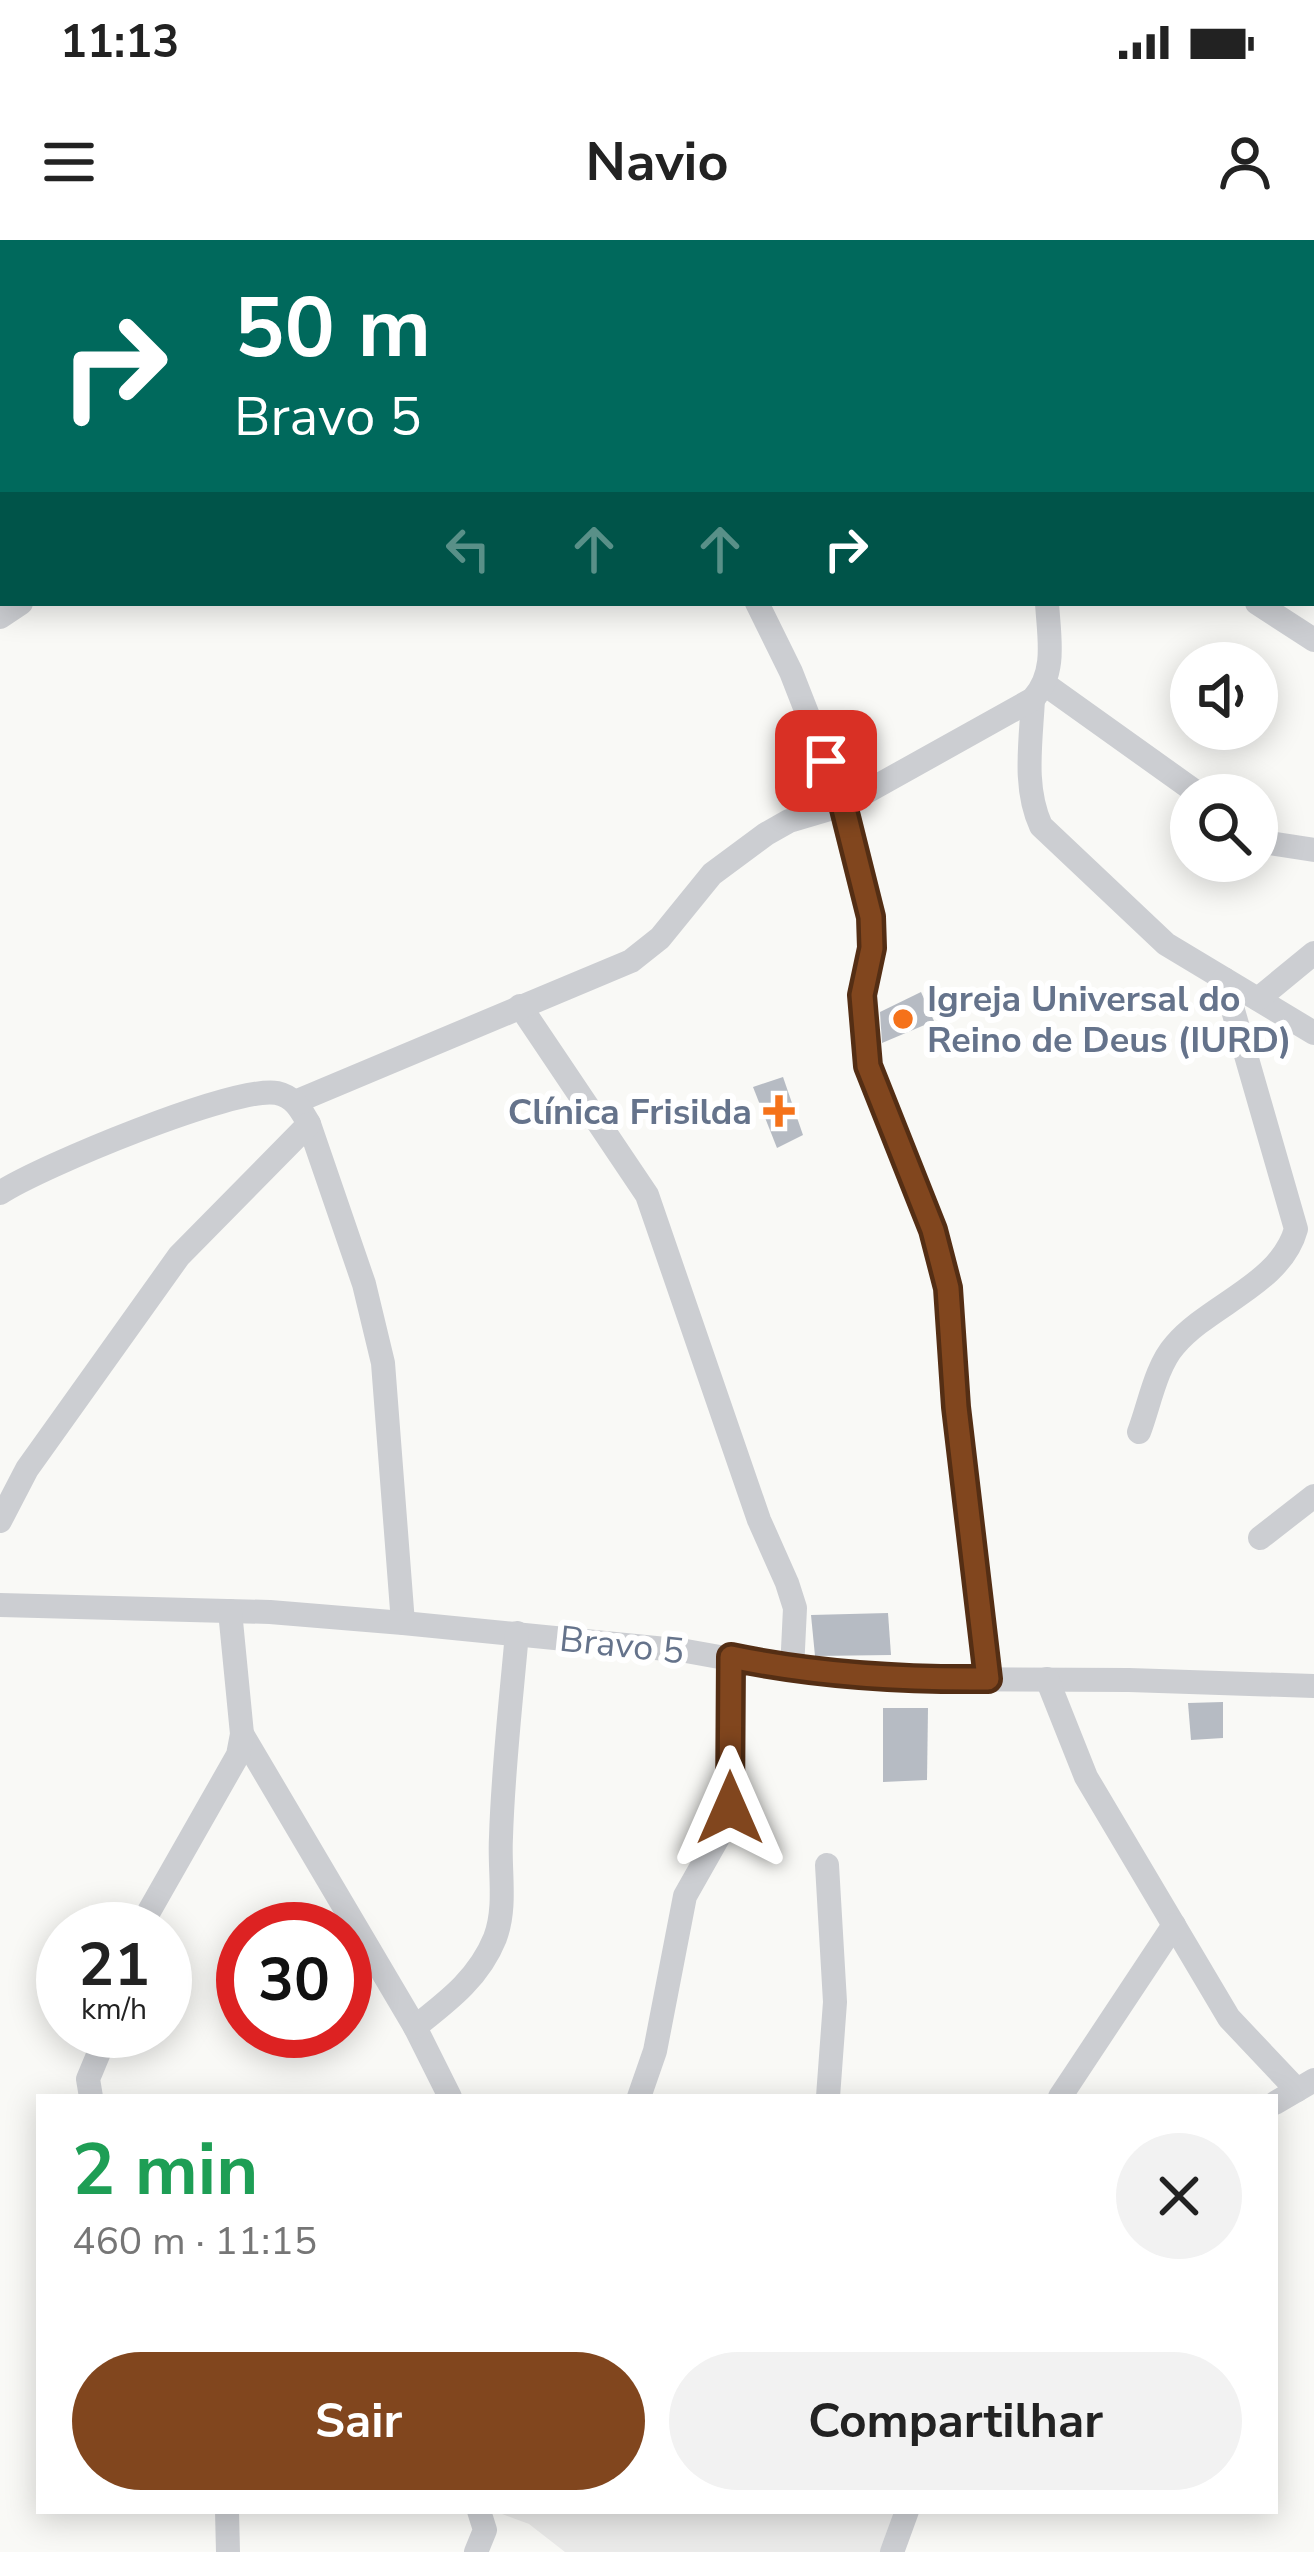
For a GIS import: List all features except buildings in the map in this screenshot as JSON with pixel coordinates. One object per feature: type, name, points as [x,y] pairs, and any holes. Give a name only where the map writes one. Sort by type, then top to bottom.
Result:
[{"type":"street","points":[[758,606],[791,673],[843,805],[871,917],[872,948],[862,995],[868,1066],[933,1230],[948,1288],[956,1407],[988,1679]]},
{"type":"street","points":[[1047,606],[1050,662],[1039,692],[1029,782],[1031,805],[1041,826],[1166,944],[1314,1033]]},
{"type":"street","points":[[1262,606],[1314,640]]},
{"type":"street","points":[[296,1102],[631,962],[659,938],[712,874],[748,848],[789,821],[843,805],[1039,692]]},
{"type":"street","points":[[1039,692],[1170,776]]},
{"type":"street","points":[[1278,844],[1314,850]]},
{"type":"street","points":[[1258,999],[1314,953]]},
{"type":"street","points":[[1139,1432],[1176,1343],[1278,1262],[1292,1244],[1296,1228],[1224,979]]},
{"type":"street","points":[[520,1006],[647,1195],[759,1520],[788,1583],[794,1608],[792,1670]]},
{"type":"street","points":[[0,1193],[64,1162],[242,1096],[276,1093],[296,1102],[309,1124],[376,1324],[403,1623]]},
{"type":"street","points":[[0,1521],[27,1469],[179,1256],[309,1124]]},
{"type":"street","points":[[1260,1538],[1314,1496]]},
{"type":"street","name":"Bravo 5","points":[[0,1605],[230,1611],[403,1623],[731,1657],[792,1670],[886,1679],[1314,1686]]},
{"type":"street","points":[[156,1902],[230,1776],[242,1734],[230,1611]]},
{"type":"street","points":[[416,2027],[458,1993],[477,1971],[495,1937],[502,1908],[500,1839],[517,1633]]},
{"type":"street","points":[[640,2094],[655,2051],[685,1896],[728,1820],[731,1657]]},
{"type":"street","points":[[1048,1679],[1086,1777],[1229,2018],[1295,2091]]},
{"type":"street","points":[[242,1734],[416,2027],[449,2094]]},
{"type":"street","points":[[827,1865],[835,2002],[828,2094]]},
{"type":"street","points":[[1062,2094],[1174,1925]]},
{"type":"street","points":[[90,2094],[88,2079],[97,2058]]},
{"type":"street","points":[[227,2514],[228,2552]]},
{"type":"street","points":[[476,2552],[485,2530],[480,2514]]},
{"type":"street","points":[[892,2552],[906,2514]]},
{"type":"shaded area","points":[[502,2514],[895,2514],[883,2552],[565,2552],[529,2524]]},
{"type":"place","name":"Igreja Universal do Reino de Deus (IURD)","points":[[903,1019]]},
{"type":"place","name":"Clínica Frisilda","points":[[779,1111]]},
{"type":"route","points":[[730,1808],[731,1657],[792,1670],[886,1679],[988,1679],[956,1407],[948,1288],[933,1230],[868,1066],[862,995],[872,948],[871,917],[843,805],[826,761]]}]
